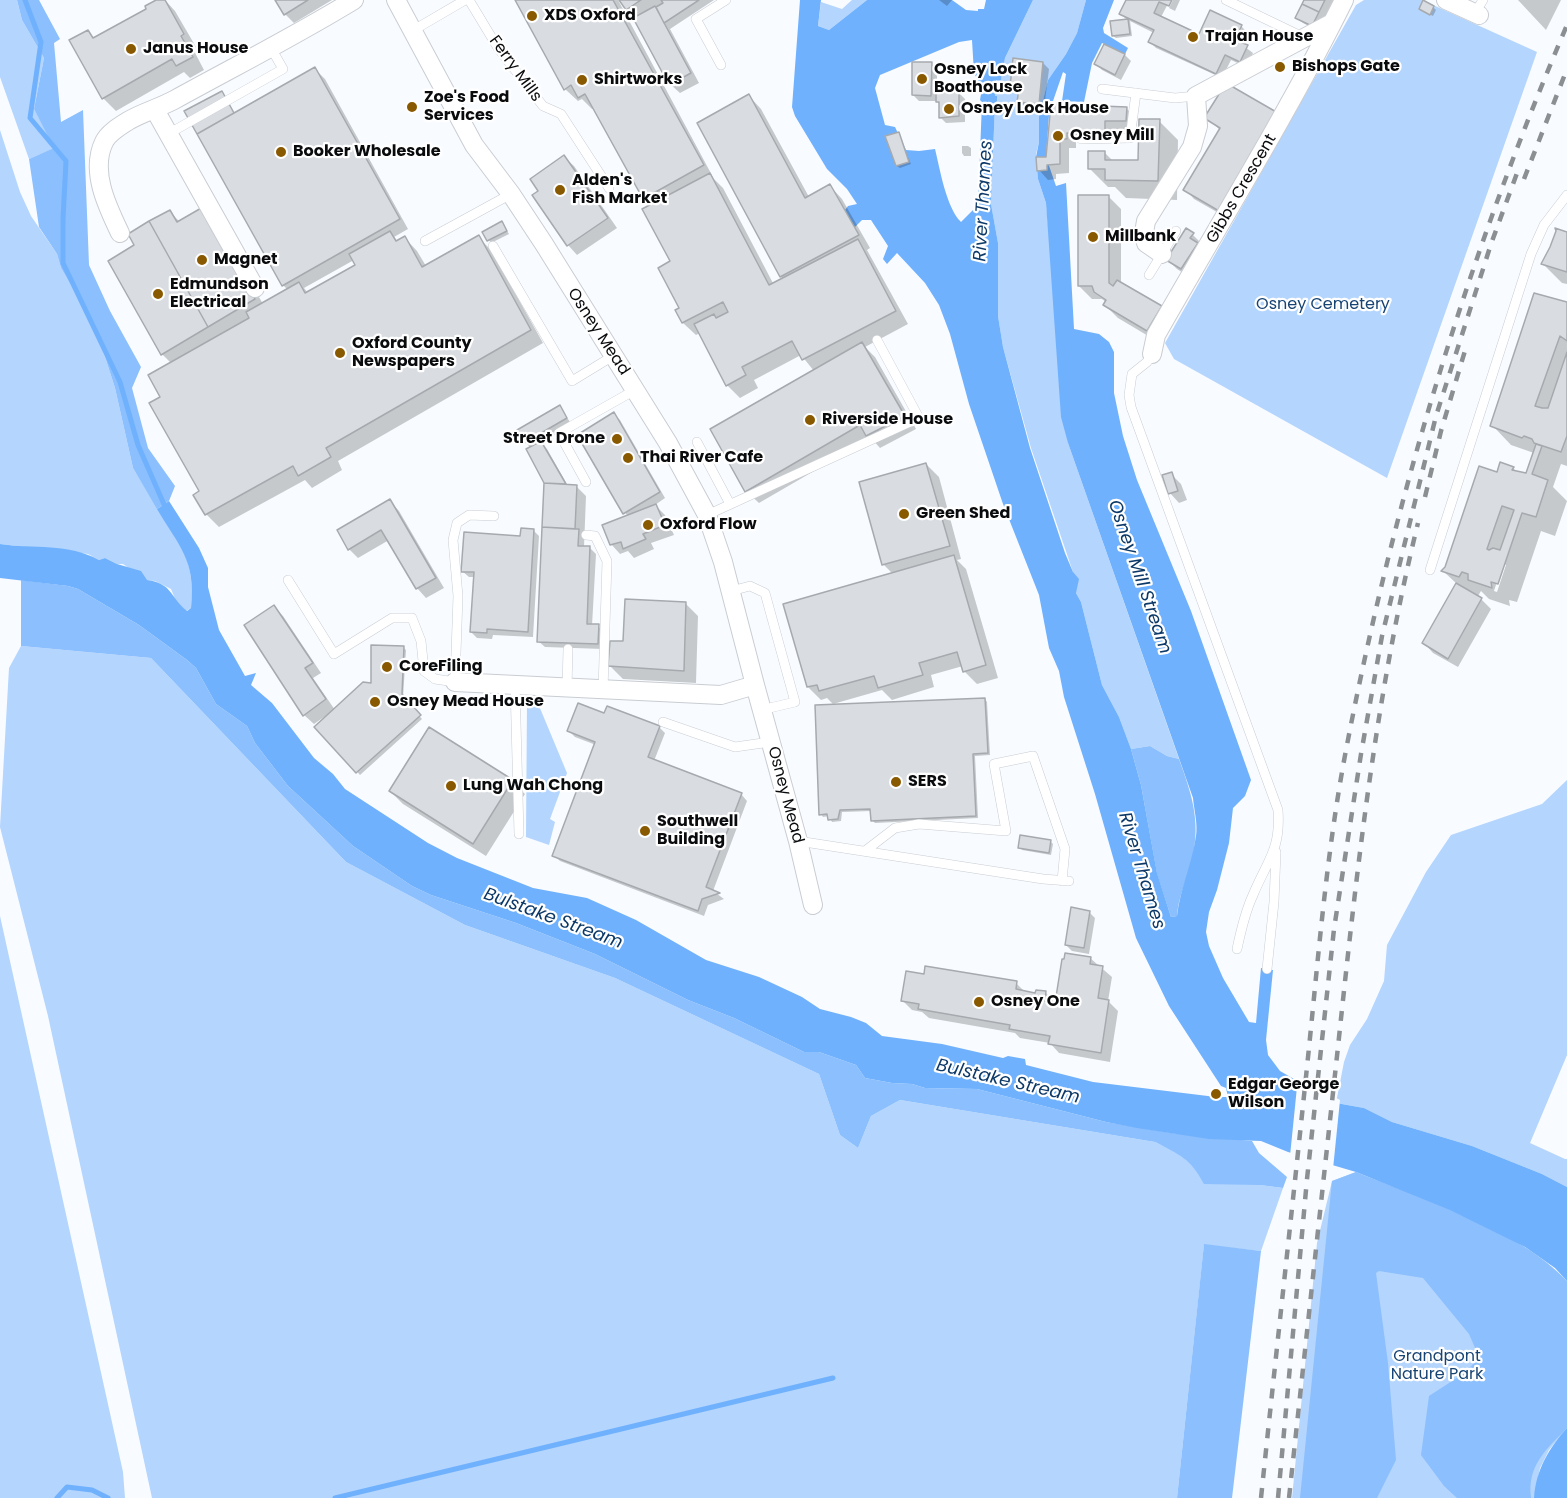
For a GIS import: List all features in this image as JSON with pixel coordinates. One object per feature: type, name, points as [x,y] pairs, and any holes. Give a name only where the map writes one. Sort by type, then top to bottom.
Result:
[{"type":"street","points":[[120,233],[103,197],[99,158],[105,140],[118,127],[131,119],[155,110],[271,48],[354,0]]},
{"type":"street","name":"Osney Mead","points":[[396,0],[474,145],[511,194],[614,356],[668,443],[707,515],[731,591],[813,905]]},
{"type":"street","name":"Gibbs Crescent","points":[[1152,354],[1156,335],[1283,117],[1344,0]]},
{"type":"street","points":[[1454,2],[1479,9]]},
{"type":"street","points":[[1162,254],[1146,243],[1144,232],[1146,221],[1192,147],[1198,126],[1196,96],[1332,23]]},
{"type":"street","points":[[155,110],[255,288]]},
{"type":"street","points":[[455,682],[721,695],[755,685]]},
{"type":"lane","points":[[412,31],[467,0]]},
{"type":"lane","name":"Ferry Mills","points":[[467,0],[498,48],[543,106],[561,114],[609,188]]},
{"type":"lane","points":[[721,65],[696,19],[726,0]]},
{"type":"lane","points":[[1226,0],[1305,38]]},
{"type":"lane","points":[[168,134],[283,69],[271,48]]},
{"type":"lane","points":[[1102,89],[1175,98],[1196,96]]},
{"type":"lane","points":[[1081,139],[1130,138],[1136,93]]},
{"type":"lane","points":[[425,241],[511,194]]},
{"type":"lane","points":[[1431,570],[1531,255],[1553,210],[1567,195]]},
{"type":"lane","points":[[1149,275],[1176,231]]},
{"type":"lane","points":[[493,246],[572,381],[614,356]]},
{"type":"lane","points":[[707,515],[919,418],[877,340]]},
{"type":"lane","points":[[1152,354],[1147,362],[1132,374],[1129,384],[1131,407],[1278,810],[1274,902],[1267,969]]},
{"type":"lane","points":[[586,482],[559,433],[635,390]]},
{"type":"lane","points":[[697,442],[730,504]]},
{"type":"lane","points":[[288,580],[334,654],[392,618],[412,618],[421,641],[424,671],[435,679],[455,682],[458,596],[453,540],[457,523],[469,515],[494,516]]},
{"type":"lane","points":[[586,535],[595,536],[607,561],[603,690]]},
{"type":"lane","points":[[731,591],[750,586],[765,593],[795,702],[761,710]]},
{"type":"lane","points":[[567,688],[568,649]]},
{"type":"lane","points":[[515,685],[519,834]]},
{"type":"lane","points":[[663,722],[735,747],[770,742]]},
{"type":"lane","points":[[798,841],[865,851],[1066,881],[1065,849],[1033,756],[994,764],[1006,831],[919,824],[894,828],[865,851]]},
{"type":"lane","points":[[1237,949],[1248,906],[1276,847]]},
{"type":"green space","points":[[0,0],[17,0],[22,20],[44,58],[34,109],[55,148],[29,159],[0,77]]},
{"type":"green space","points":[[852,0],[867,0],[829,30],[818,26],[821,2],[842,9]]},
{"type":"green space","points":[[1033,0],[1086,0],[1077,33],[1048,80],[1039,116],[1039,142],[1036,154],[1038,179],[1046,203],[1068,443],[1179,759],[1167,756],[1150,746],[1131,749],[1119,717],[1102,685],[1081,602],[1076,593],[1073,572],[1031,448],[1003,347],[998,316],[998,243],[991,204],[995,103],[997,101],[996,79],[1001,80],[1005,58]]},
{"type":"green space","name":"Osney Cemetery","points":[[1364,0],[1422,0],[1537,52],[1387,478],[1174,359],[1165,343],[1356,5]]},
{"type":"green space","points":[[0,130],[20,192],[31,216],[57,254],[61,268],[87,312],[99,338],[115,388],[133,468],[184,552],[192,586],[191,608],[186,611],[176,601],[171,589],[155,581],[146,580],[123,564],[117,564],[105,558],[99,560],[88,554],[0,544]]},
{"type":"green space","points":[[21,646],[151,658],[346,862],[465,925],[615,978],[819,1074],[840,1135],[858,1148],[871,1116],[900,1100],[1155,1142],[1181,1155],[1194,1167],[1260,1185],[1283,1188],[1261,1251],[1204,1245],[1177,1498],[152,1498],[48,1016],[0,827],[9,668]]},
{"type":"green space","points":[[537,701],[567,773],[550,819],[555,822],[549,845],[526,837],[527,702]]},
{"type":"green space","points":[[1567,780],[1567,1055],[1530,1143],[1567,1159],[1567,1187],[1542,1174],[1472,1146],[1392,1122],[1364,1108],[1336,1103],[1344,1062],[1350,1045],[1367,1019],[1384,981],[1387,945],[1426,872],[1451,835],[1542,804]]},
{"type":"green space","points":[[0,916],[123,1472],[125,1498],[0,1498]]},
{"type":"green space","name":"Grandpont Nature Park","points":[[1356,1172],[1567,1281],[1567,1428],[1549,1450],[1540,1468],[1534,1498],[1292,1498],[1317,1243],[1332,1181]]},
{"type":"shaded area","points":[[17,0],[39,0],[60,39],[54,43],[61,122],[83,110],[89,265],[110,311],[141,367],[132,388],[148,448],[175,486],[169,501],[157,509],[133,468],[115,388],[99,338],[87,312],[61,268],[57,254],[39,227],[29,159],[54,148],[34,109],[44,58],[22,20]]},
{"type":"shaded area","points":[[21,580],[78,589],[139,625],[187,660],[196,668],[216,704],[247,726],[255,743],[288,786],[353,846],[412,886],[431,895],[516,923],[595,954],[688,1000],[734,1018],[804,1052],[819,1052],[856,1065],[865,1078],[912,1084],[925,1088],[977,1089],[1106,1122],[1172,1133],[1252,1141],[1259,1153],[1287,1177],[1283,1188],[1260,1185],[1204,1184],[1194,1168],[1184,1158],[1155,1142],[900,1100],[871,1116],[858,1148],[840,1135],[819,1074],[615,978],[465,925],[346,862],[151,658],[21,646]]},
{"type":"shaded area","points":[[1150,746],[1167,756],[1179,759],[1194,812],[1194,852],[1177,916],[1171,917],[1157,874],[1141,785],[1131,749]]},
{"type":"shaded area","name":"Grandpont Nature Park","points":[[1356,1172],[1438,1204],[1496,1231],[1523,1246],[1567,1281],[1567,1428],[1545,1451],[1535,1467],[1532,1476],[1531,1498],[1457,1498],[1444,1486],[1421,1455],[1429,1396],[1466,1372],[1479,1357],[1469,1334],[1423,1278],[1379,1271],[1376,1273],[1388,1363],[1396,1460],[1377,1498],[1300,1498],[1332,1181]]},
{"type":"shaded area","points":[[1204,1244],[1261,1251],[1232,1498],[1177,1498]]},
{"type":"water","points":[[800,0],[821,0],[818,26],[829,30],[867,0],[952,0],[966,10],[978,11],[978,9],[984,9],[986,0],[1033,0],[1005,58],[1001,80],[996,80],[997,101],[995,103],[991,204],[998,243],[998,316],[1003,347],[1030,448],[1065,553],[1073,572],[1079,579],[1076,593],[1081,602],[1102,685],[1119,717],[1131,749],[1141,785],[1157,873],[1171,917],[1177,916],[1196,836],[1193,798],[1068,443],[1061,417],[1046,203],[1038,179],[1036,157],[1039,142],[1039,116],[1048,80],[1077,33],[1086,0],[1114,0],[1103,28],[1104,33],[1128,48],[1125,54],[1102,43],[1092,63],[1084,102],[1062,101],[1066,74],[1063,72],[1053,101],[1050,101],[1046,157],[1056,186],[1066,183],[1074,329],[1099,334],[1109,342],[1114,352],[1114,393],[1123,436],[1137,480],[1191,611],[1251,780],[1245,796],[1233,808],[1229,843],[1209,912],[1206,932],[1209,946],[1223,978],[1249,1022],[1256,1023],[1261,968],[1273,970],[1266,1040],[1268,1055],[1280,1071],[1336,1103],[1364,1108],[1392,1122],[1472,1146],[1542,1174],[1567,1187],[1567,1281],[1555,1268],[1525,1247],[1450,1210],[1356,1172],[1288,1152],[1261,1141],[1209,1139],[1137,1128],[977,1089],[925,1088],[912,1084],[865,1078],[856,1065],[819,1052],[804,1052],[734,1018],[688,1000],[595,954],[516,923],[431,895],[412,886],[353,846],[288,786],[255,743],[247,726],[216,704],[196,668],[187,660],[139,625],[78,589],[0,578],[0,544],[76,551],[99,560],[105,558],[141,571],[147,580],[162,584],[187,611],[191,608],[192,592],[189,566],[157,509],[169,501],[199,548],[208,568],[208,587],[219,630],[245,676],[256,673],[251,685],[272,703],[314,758],[333,774],[345,789],[428,843],[457,858],[533,888],[587,898],[636,920],[706,960],[759,977],[802,997],[820,1009],[866,1023],[882,1036],[942,1044],[1003,1058],[1008,1056],[1025,1059],[1026,1065],[1093,1082],[1228,1097],[1226,1088],[1221,1086],[1169,1006],[1136,938],[1095,794],[1064,697],[1059,671],[1049,648],[1039,595],[1003,504],[939,305],[925,283],[897,253],[887,264],[883,259],[888,246],[871,220],[862,220],[854,228],[845,210],[848,206],[857,204],[847,189],[827,169],[795,116],[792,107]],"holes":[[[972,40],[974,73],[982,88],[978,205],[961,222],[951,207],[935,149],[906,150],[895,127],[885,125],[875,88],[880,75],[959,42]]]},
{"type":"water","points":[[1567,1428],[1567,1498],[1534,1498],[1537,1478],[1544,1460]]},
{"type":"pier","points":[[1298,1077],[1340,1100],[1333,1169],[1290,1156]]},
{"type":"building","name":"Janus House","points":[[156,0],[165,0],[184,34],[181,36],[193,57],[176,66],[172,59],[102,99],[69,40],[88,30],[93,38],[146,9],[145,6]]},
{"type":"building","points":[[275,0],[308,0],[284,15]]},
{"type":"building","points":[[515,0],[613,0],[704,165],[643,199],[585,94],[578,98],[571,85],[564,90]]},
{"type":"building","points":[[619,0],[641,0],[626,10]]},
{"type":"building","points":[[661,0],[699,0],[664,23],[656,7],[663,3]]},
{"type":"building","name":"Trajan House","points":[[1126,0],[1172,0],[1169,6],[1159,2],[1154,13],[1199,34],[1210,10],[1242,25],[1235,40],[1248,45],[1240,62],[1225,55],[1216,74],[1148,42],[1154,30],[1119,14]]},
{"type":"building","points":[[1304,0],[1325,0],[1319,12],[1302,4]]},
{"type":"building","points":[[1423,0],[1434,6],[1430,15],[1419,9]]},
{"type":"building","points":[[1302,4],[1319,12],[1312,26],[1295,18]]},
{"type":"building","points":[[655,6],[691,73],[669,85],[633,18]]},
{"type":"building","points":[[1128,19],[1130,34],[1112,36],[1110,21]]},
{"type":"building","points":[[1104,44],[1125,54],[1115,75],[1094,64]]},
{"type":"building","points":[[1013,58],[1043,62],[1039,104],[1017,102],[1019,88],[1010,87]]},
{"type":"building","name":"Osney Lock Boathouse","points":[[912,62],[932,62],[931,96],[912,95]]},
{"type":"building","points":[[315,67],[400,219],[282,286],[197,134]]},
{"type":"building","points":[[1226,83],[1278,113],[1219,211],[1183,190],[1220,128],[1204,118]]},
{"type":"building","points":[[222,91],[234,113],[197,134],[184,111]]},
{"type":"building","name":"Osney Lock House","points":[[936,92],[959,92],[959,116],[939,118],[939,102],[936,102]]},
{"type":"building","points":[[749,94],[805,198],[830,184],[859,235],[780,277],[697,123]]},
{"type":"building","name":"Osney Mill","points":[[1051,104],[1127,107],[1126,121],[1105,121],[1105,133],[1067,133],[1067,139],[1060,139],[1060,164],[1047,165],[1047,170],[1037,171],[1036,157],[1046,157]]},
{"type":"building","points":[[1139,119],[1160,119],[1158,181],[1105,180],[1105,169],[1088,169],[1088,151],[1105,151],[1105,160],[1138,160]]},
{"type":"building","points":[[899,132],[909,162],[896,166],[885,136]]},
{"type":"building","points":[[564,155],[608,218],[567,246],[532,195],[538,191],[530,179]]},
{"type":"building","points":[[710,173],[769,285],[858,239],[896,311],[802,360],[792,341],[742,367],[746,375],[726,386],[694,324],[714,314],[716,318],[728,312],[723,302],[682,323],[675,310],[679,308],[658,268],[670,261],[642,209]]},
{"type":"building","name":"Millbank","points":[[1078,195],[1109,195],[1109,283],[1113,286],[1117,280],[1162,306],[1147,331],[1103,305],[1106,300],[1094,292],[1092,286],[1078,286]]},
{"type":"building","name":"Magnet","points":[[203,207],[255,299],[208,327],[149,221],[170,210],[177,222]]},
{"type":"building","name":"Edmundson Electrical","points":[[149,221],[208,327],[161,355],[108,261],[134,245],[128,234]]},
{"type":"building","points":[[502,221],[507,231],[487,241],[482,232]]},
{"type":"building","name":"Millbank","points":[[1186,228],[1194,233],[1190,238],[1198,243],[1181,269],[1166,260]]},
{"type":"building","points":[[1555,228],[1567,232],[1567,272],[1541,264],[1550,247]]},
{"type":"building","name":"Oxford County Newspapers","points":[[390,231],[396,241],[405,236],[422,267],[479,235],[531,330],[326,448],[331,457],[298,476],[293,466],[205,515],[193,495],[199,491],[149,403],[160,397],[148,375],[249,318],[246,312],[299,282],[305,293],[355,265],[349,254]]},
{"type":"building","points":[[1534,293],[1567,302],[1567,341],[1560,336],[1535,406],[1548,408],[1567,352],[1567,436],[1561,452],[1534,443],[1532,439],[1524,436],[1522,438],[1490,426]]},
{"type":"building","name":"Riverside House","points":[[862,342],[905,416],[866,436],[860,425],[745,492],[710,429]]},
{"type":"building","points":[[560,405],[567,418],[524,443],[517,430]]},
{"type":"building","points":[[614,412],[660,492],[623,514],[577,435]]},
{"type":"building","points":[[541,441],[566,484],[544,483],[526,449]]},
{"type":"building","points":[[1536,444],[1542,446],[1532,474],[1548,480],[1536,517],[1522,513],[1498,584],[1491,582],[1492,588],[1468,580],[1468,574],[1462,572],[1459,577],[1441,571],[1445,567],[1479,466],[1497,472],[1500,462],[1514,467],[1512,470],[1526,473]],"holes":[[[1502,506],[1514,510],[1500,550],[1487,549]]]},
{"type":"building","name":"Green Shed","points":[[926,463],[950,546],[882,565],[859,482]]},
{"type":"building","points":[[1172,472],[1178,491],[1168,494],[1162,475]]},
{"type":"building","points":[[544,483],[577,485],[575,529],[542,527]]},
{"type":"building","points":[[390,499],[436,578],[416,589],[381,530],[348,550],[337,530]]},
{"type":"building","points":[[656,504],[665,525],[643,534],[646,539],[623,549],[621,542],[610,545],[602,525]]},
{"type":"building","points":[[542,527],[579,529],[578,546],[590,546],[587,624],[599,624],[598,644],[537,642]]},
{"type":"building","points":[[521,528],[534,529],[528,632],[487,629],[487,633],[470,632],[474,572],[461,572],[464,532],[520,536]]},
{"type":"building","points":[[954,555],[986,665],[963,672],[957,652],[919,663],[923,675],[878,688],[874,676],[819,691],[817,685],[807,687],[783,604]]},
{"type":"building","points":[[1456,583],[1482,598],[1448,659],[1422,643]]},
{"type":"building","points":[[625,599],[686,602],[684,671],[608,666],[610,641],[623,641]]},
{"type":"building","points":[[274,605],[313,663],[305,668],[326,699],[303,716],[244,625]]},
{"type":"building","name":"Osney Mead House","points":[[371,645],[404,646],[402,694],[421,715],[356,773],[314,727],[363,682],[371,683]]},
{"type":"building","name":"SERS","points":[[985,698],[988,753],[973,754],[976,816],[871,821],[870,809],[840,810],[838,819],[828,820],[827,814],[819,815],[815,705]]},
{"type":"building","name":"Southwell Building","points":[[578,703],[604,713],[607,706],[660,726],[648,757],[742,793],[706,887],[720,893],[702,899],[698,911],[552,856],[595,742],[567,731]]},
{"type":"building","name":"Lung Wah Chong","points":[[429,727],[513,780],[473,844],[389,791]]},
{"type":"building","points":[[1020,835],[1051,840],[1049,853],[1018,848]]},
{"type":"building","points":[[1071,907],[1090,911],[1084,948],[1065,945]]},
{"type":"building","name":"Osney One","points":[[1065,953],[1091,957],[1090,964],[1103,966],[1098,998],[1109,1000],[1101,1053],[1048,1044],[1050,1036],[1009,1029],[1010,1025],[918,1009],[919,1004],[901,1001],[906,971],[924,974],[925,966],[1017,981],[1016,989],[1035,993],[1036,990],[1046,991],[1045,1001],[1055,1003]]},
{"type":"waterway","points":[[25,0],[41,42],[30,118],[66,161],[63,263],[120,382],[138,445],[166,509]]},
{"type":"waterway","points":[[335,1498],[833,1378]]},
{"type":"waterway","points":[[57,1498],[67,1487],[92,1490],[108,1498]]},
{"type":"railway","points":[[1261,1498],[1328,869],[1339,789],[1365,657],[1411,472],[1466,291],[1497,202],[1567,25]]},
{"type":"railway","points":[[1524,179],[1567,69]]},
{"type":"railway","points":[[1278,1498],[1307,1179],[1334,929],[1382,636],[1436,416],[1491,244],[1520,165]]},
{"type":"railway","points":[[1425,497],[1441,431],[1467,344]]},
{"type":"railway","points":[[1289,1498],[1368,788],[1390,655],[1418,523]]},
{"type":"place","name":"XDS Oxford","points":[[532,16]]},
{"type":"place","name":"Trajan House","points":[[1193,37]]},
{"type":"place","name":"Janus House","points":[[131,49]]},
{"type":"place","name":"Bishops Gate","points":[[1280,67]]},
{"type":"place","name":"Osney Lock Boathouse","points":[[922,79]]},
{"type":"place","name":"Shirtworks","points":[[582,80]]},
{"type":"place","name":"Zoe's Food Services","points":[[412,107]]},
{"type":"place","name":"Osney Lock House","points":[[949,109]]},
{"type":"place","name":"Osney Mill","points":[[1058,136]]},
{"type":"place","name":"Booker Wholesale","points":[[281,152]]},
{"type":"place","name":"Alden's Fish Market","points":[[560,190]]},
{"type":"place","name":"Millbank","points":[[1093,237]]},
{"type":"place","name":"Magnet","points":[[202,260]]},
{"type":"place","name":"Edmundson Electrical","points":[[158,294]]},
{"type":"place","name":"Oxford County Newspapers","points":[[340,353]]},
{"type":"place","name":"Riverside House","points":[[810,420]]},
{"type":"place","name":"Street Drone","points":[[617,439]]},
{"type":"place","name":"Thai River Cafe","points":[[628,458]]},
{"type":"place","name":"Green Shed","points":[[904,514]]},
{"type":"place","name":"Oxford Flow","points":[[648,525]]},
{"type":"place","name":"CoreFiling","points":[[387,667]]},
{"type":"place","name":"Osney Mead House","points":[[375,702]]},
{"type":"place","name":"SERS","points":[[896,782]]},
{"type":"place","name":"Lung Wah Chong","points":[[451,786]]},
{"type":"place","name":"Southwell Building","points":[[645,831]]},
{"type":"place","name":"Osney One","points":[[979,1002]]},
{"type":"place","name":"Edgar George Wilson","points":[[1216,1094]]},
{"type":"water label","name":"River Thames","points":[[984,201]]},
{"type":"water label","name":"Osney Mill Stream","points":[[1139,577]]},
{"type":"water label","name":"River Thames","points":[[1141,871]]},
{"type":"water label","name":"Bulstake Stream","points":[[553,919]]},
{"type":"water label","name":"Bulstake Stream","points":[[1008,1082]]}]
